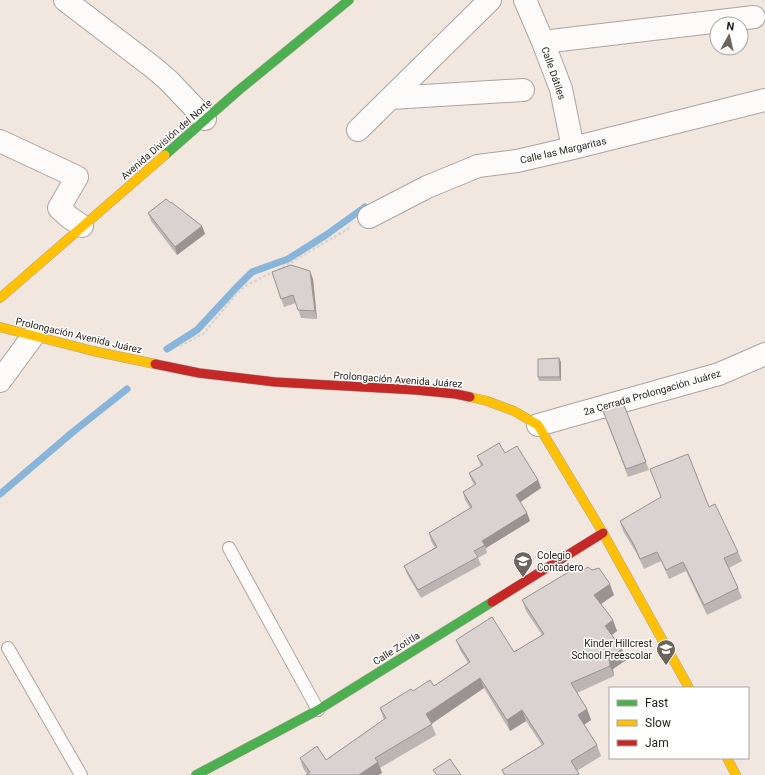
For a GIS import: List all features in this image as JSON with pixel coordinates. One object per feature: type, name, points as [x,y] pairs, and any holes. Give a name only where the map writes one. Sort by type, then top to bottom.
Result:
[{"type":"street","points":[[65,0],[154,68],[169,81],[205,119]]},
{"type":"street","name":"Avenida División del Norte","points":[[0,298],[205,119],[349,0]]},
{"type":"street","points":[[358,130],[490,0]]},
{"type":"street","name":"Calle Dátiles","points":[[525,0],[561,88],[573,148]]},
{"type":"street","points":[[543,42],[754,17]]},
{"type":"street","points":[[391,98],[523,90]]},
{"type":"street","name":"Calle las Margaritas","points":[[369,217],[427,187],[478,166],[517,161],[765,100]]},
{"type":"street","points":[[0,141],[77,177],[59,208],[82,226]]},
{"type":"street","name":"Prolongación Avenida Juárez","points":[[0,327],[93,351],[198,373],[275,382],[456,394],[487,401],[514,410],[538,425],[603,533],[687,687]]},
{"type":"street","points":[[0,381],[33,336]]},
{"type":"street","name":"2a Cerrada Prolongación Juárez","points":[[538,425],[719,374],[765,354]]},
{"type":"street","name":"Calle Zotitla","points":[[196,775],[318,710],[603,533]]},
{"type":"street","points":[[728,759],[736,775]]},
{"type":"lane","points":[[230,548],[318,710]]},
{"type":"lane","points":[[8,648],[81,775]]},
{"type":"path","points":[[204,333],[238,292],[247,285],[278,270],[369,217]]},
{"type":"building","points":[[166,199],[202,226],[175,247],[148,213]]},
{"type":"building","points":[[291,265],[310,271],[315,311],[298,310],[293,295],[281,299],[272,272]]},
{"type":"building","points":[[559,358],[560,377],[538,377],[538,359]]},
{"type":"building","points":[[624,405],[646,462],[626,469],[603,411]]},
{"type":"building","points":[[499,443],[505,453],[517,446],[538,480],[516,495],[527,513],[482,541],[485,545],[474,551],[478,557],[418,590],[404,566],[437,547],[429,533],[472,507],[463,492],[476,484],[469,473],[483,465],[477,456]]},
{"type":"building","points":[[688,454],[709,507],[715,504],[738,552],[724,558],[738,588],[704,605],[683,562],[666,570],[657,552],[640,559],[634,545],[620,521],[661,497],[650,469]]},
{"type":"building","points":[[577,567],[581,571],[588,567],[592,570],[599,568],[610,584],[594,595],[613,620],[605,626],[622,649],[609,658],[610,666],[571,683],[587,709],[578,715],[597,745],[571,761],[579,774],[505,775],[502,770],[544,744],[522,710],[507,720],[480,678],[426,714],[432,724],[375,758],[378,762],[359,775],[306,775],[310,772],[300,758],[317,746],[326,760],[386,718],[380,708],[411,689],[413,691],[430,680],[434,686],[470,662],[456,640],[492,617],[514,652],[544,634],[522,600]]},
{"type":"building","points":[[450,759],[461,775],[437,775],[433,770]]},
{"type":"waterway","points":[[167,349],[197,330],[252,272],[288,259],[326,235],[365,207]]},
{"type":"waterway","points":[[0,494],[74,431],[127,389]]},
{"type":"traffic: fast","points":[[165,155],[239,90],[349,0]]},
{"type":"traffic: fast","points":[[196,775],[318,710],[492,602]]},
{"type":"traffic: slow","points":[[0,298],[165,155]]},
{"type":"traffic: slow","points":[[0,327],[93,351],[155,364]]},
{"type":"traffic: slow","points":[[470,397],[487,401],[514,411],[538,425],[603,533],[688,687]]},
{"type":"traffic: slow","points":[[728,759],[736,775]]},
{"type":"traffic: jam","points":[[155,364],[199,373],[275,382],[416,390],[470,397]]},
{"type":"traffic: jam","points":[[492,602],[603,533]]},
{"type":"place","name":"Colegio Contadero","points":[[523,578]]},
{"type":"place","name":"Kinder Hillcrest School Preescolar","points":[[666,666]]}]
